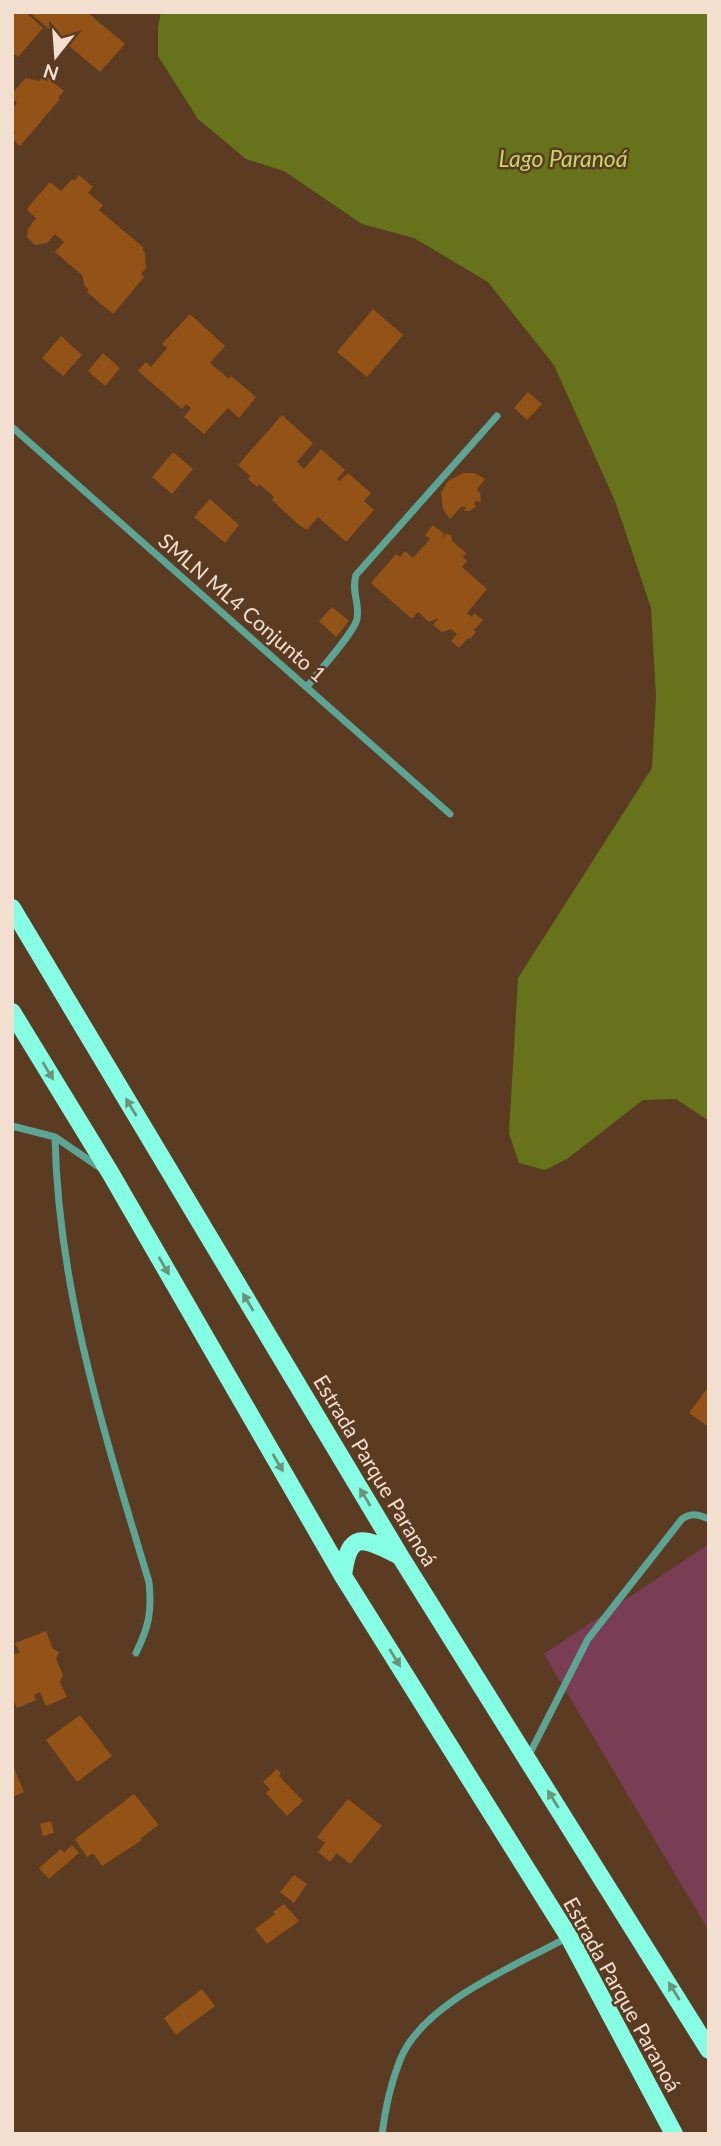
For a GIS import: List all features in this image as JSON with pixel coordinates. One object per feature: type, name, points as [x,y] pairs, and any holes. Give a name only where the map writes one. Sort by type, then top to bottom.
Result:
[{"type":"main road","name":"Estrada Parque Paranoá","points":[[12,908],[400,1556],[709,2050]]},
{"type":"main road","name":"Estrada Parque Paranoá","points":[[12,1012],[111,1174],[343,1576],[569,1937],[674,2134]]},
{"type":"main road","points":[[343,1576],[348,1550],[357,1542],[369,1541],[400,1556]]},
{"type":"street","points":[[307,687],[355,626],[357,605],[353,588],[356,575],[497,416]]},
{"type":"street","name":"SMLN ML4 Conjunto 1","points":[[12,427],[450,814]]},
{"type":"street","points":[[12,1126],[55,1137],[111,1174]]},
{"type":"street","points":[[55,1137],[56,1191],[66,1273],[99,1413],[149,1582],[152,1607],[147,1629],[136,1653]]},
{"type":"street","points":[[527,1757],[589,1639],[682,1519],[697,1514],[709,1519]]},
{"type":"street","points":[[382,2134],[384,2115],[400,2059],[431,2016],[449,2002],[569,1937]]},
{"type":"shaded area","points":[[709,1544],[709,1931],[544,1654]]},
{"type":"water","name":"Lago Paranoá","points":[[161,12],[709,12],[709,1121],[676,1099],[643,1100],[567,1159],[545,1170],[519,1163],[509,1133],[518,978],[652,768],[656,697],[651,608],[615,501],[554,365],[488,282],[414,238],[362,224],[284,171],[246,159],[198,119],[158,56]]},
{"type":"building","points":[[12,12],[25,12],[43,28],[18,57],[12,52]]},
{"type":"building","points":[[29,12],[87,12],[125,44],[100,72]]},
{"type":"building","points":[[45,75],[64,91],[20,146],[12,139],[15,132],[12,130],[12,109],[17,103],[12,99],[12,93],[26,78],[39,81]]},
{"type":"building","points":[[79,175],[93,187],[88,193],[103,205],[99,210],[144,248],[142,250],[145,252],[146,268],[141,274],[144,277],[113,314],[87,292],[89,289],[85,287],[82,275],[55,252],[64,242],[55,234],[47,243],[35,245],[27,237],[28,229],[36,218],[27,210],[29,206],[50,182],[61,191]]},
{"type":"building","points":[[373,309],[403,335],[367,377],[337,352]]},
{"type":"building","points":[[190,314],[225,346],[210,363],[256,397],[239,418],[228,408],[204,434],[184,417],[191,408],[186,404],[182,409],[138,371],[146,362],[151,367],[167,348],[162,344]]},
{"type":"building","points":[[61,336],[82,355],[63,376],[42,358]]},
{"type":"building","points":[[103,353],[120,368],[105,386],[88,371]]},
{"type":"building","points":[[528,392],[542,404],[527,420],[514,408]]},
{"type":"building","points":[[282,415],[313,443],[297,462],[304,469],[321,449],[345,470],[337,479],[340,481],[348,473],[371,493],[364,501],[374,510],[346,542],[318,517],[307,530],[299,525],[272,500],[274,497],[259,484],[257,487],[248,479],[250,476],[238,465]]},
{"type":"building","points":[[173,452],[193,469],[172,494],[152,477]]},
{"type":"building","points":[[463,473],[474,473],[485,479],[477,489],[481,502],[476,501],[474,504],[477,506],[470,511],[464,511],[466,507],[462,506],[450,519],[443,509],[441,493],[448,481]]},
{"type":"building","points":[[210,499],[239,525],[225,543],[194,517]]},
{"type":"building","points":[[433,525],[444,534],[442,539],[446,534],[451,535],[452,541],[466,553],[463,557],[467,561],[462,567],[487,589],[467,613],[472,617],[474,613],[483,620],[470,639],[459,648],[451,641],[457,634],[451,629],[442,632],[433,625],[439,618],[429,622],[418,612],[412,619],[371,583],[396,554],[400,557],[405,551],[413,558],[430,539],[425,535]]},
{"type":"building","points":[[332,607],[349,621],[336,637],[319,621]]},
{"type":"building","points":[[709,1386],[709,1427],[689,1413]]},
{"type":"building","points":[[46,1631],[53,1649],[59,1652],[56,1659],[63,1675],[60,1682],[67,1697],[46,1706],[40,1692],[34,1695],[36,1700],[17,1708],[12,1697],[12,1654],[20,1653],[15,1643]]},
{"type":"building","points":[[80,1715],[112,1756],[77,1782],[46,1740]]},
{"type":"building","points":[[12,1763],[24,1792],[12,1797]]},
{"type":"building","points":[[277,1769],[281,1773],[279,1776],[303,1801],[287,1816],[266,1793],[270,1789],[263,1782]]},
{"type":"building","points":[[134,1794],[159,1825],[141,1838],[142,1840],[102,1866],[93,1853],[87,1857],[75,1839]]},
{"type":"building","points":[[348,1799],[382,1826],[350,1864],[337,1853],[330,1862],[318,1852],[325,1843],[317,1837]]},
{"type":"building","points":[[51,1821],[54,1833],[43,1836],[40,1824]]},
{"type":"building","points":[[72,1845],[79,1853],[49,1879],[39,1868],[61,1849],[64,1853]]},
{"type":"building","points":[[294,1875],[307,1884],[294,1903],[280,1892]]},
{"type":"building","points":[[284,1904],[299,1921],[267,1944],[255,1929]]},
{"type":"building","points":[[202,1989],[215,2006],[176,2035],[164,2018]]}]
